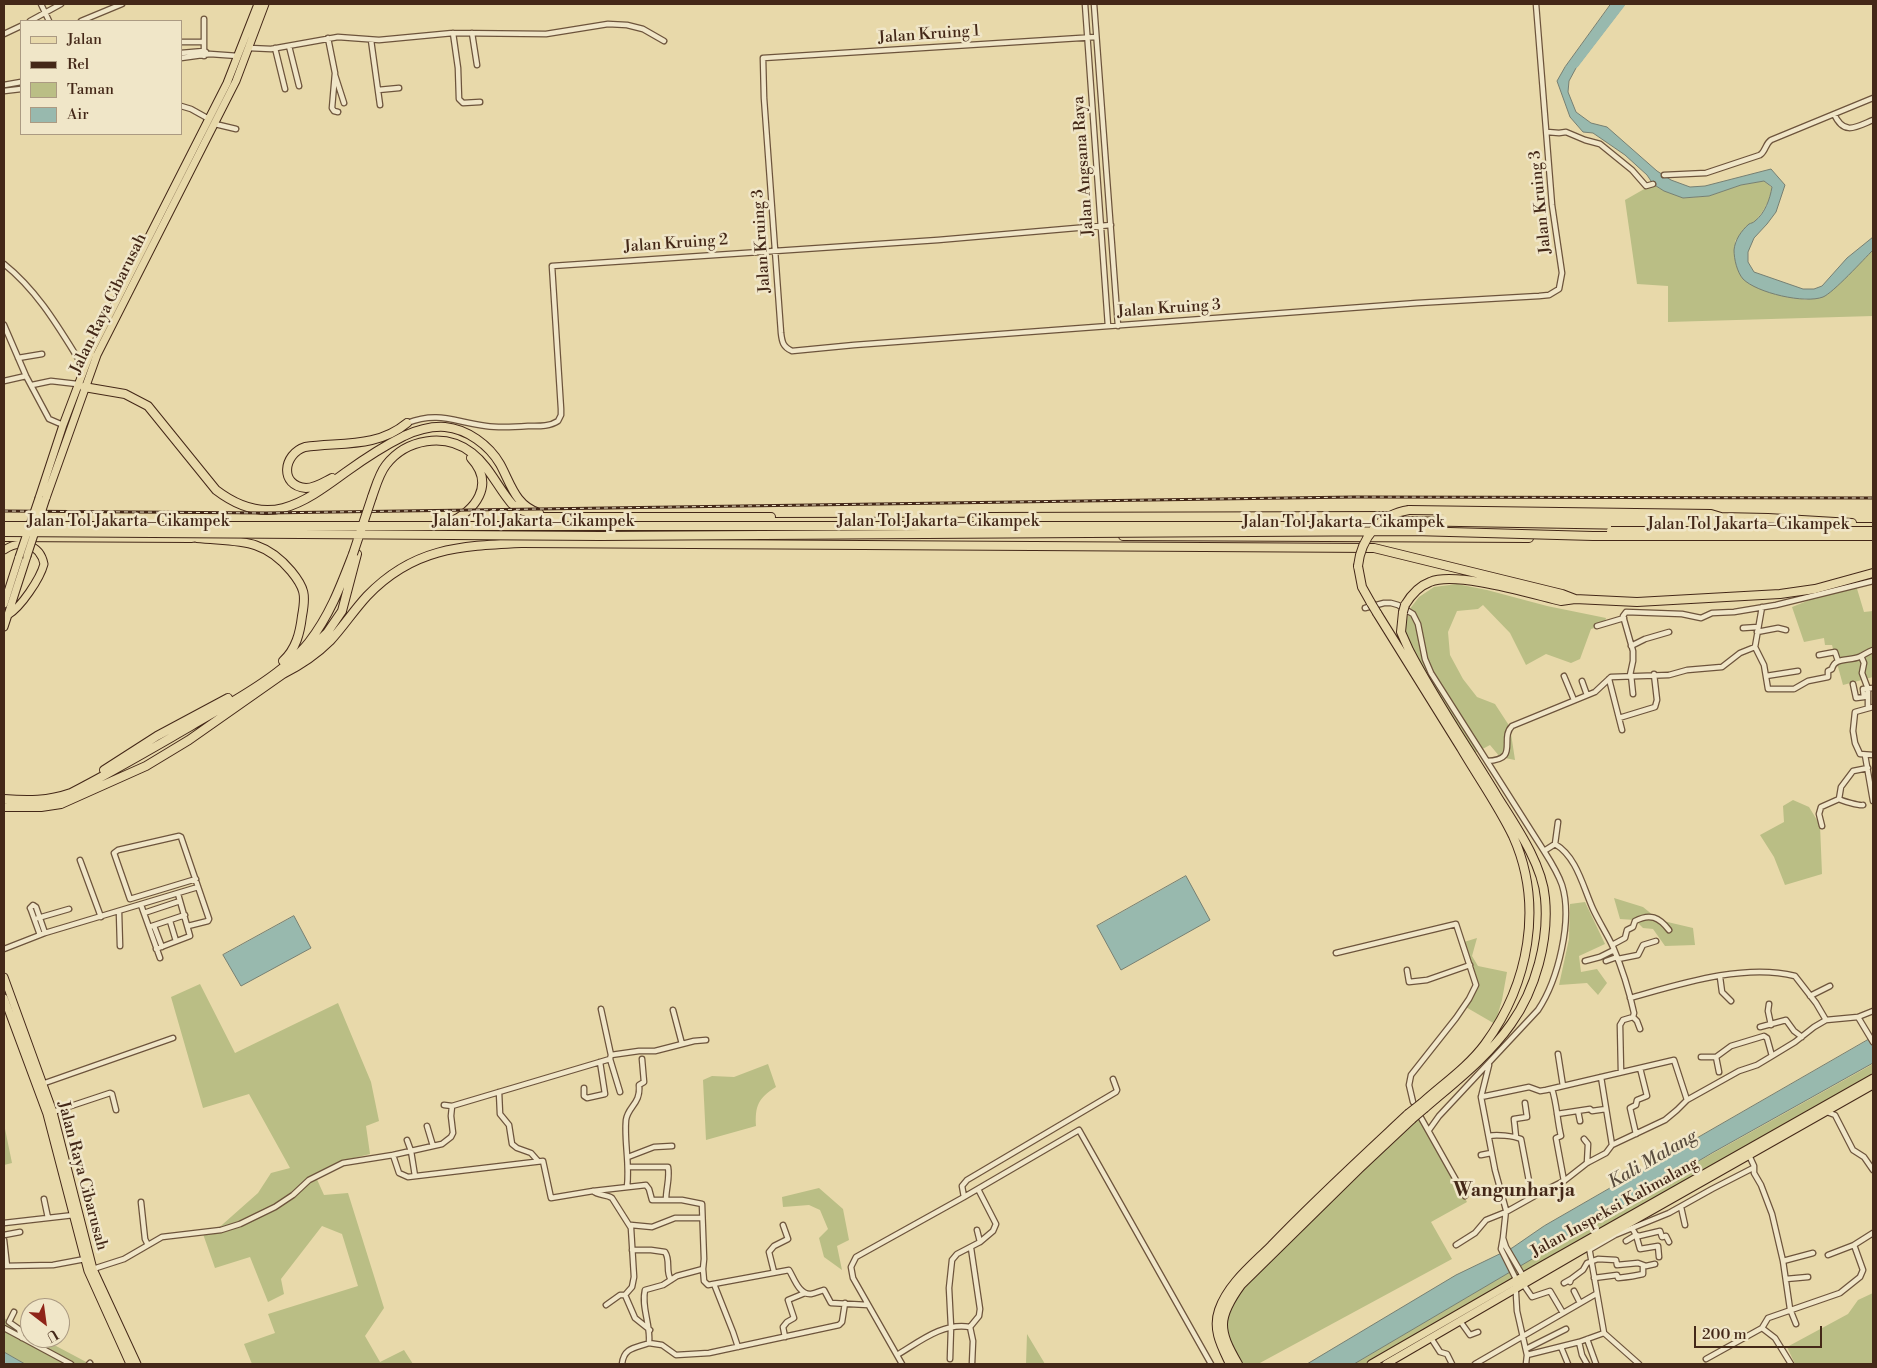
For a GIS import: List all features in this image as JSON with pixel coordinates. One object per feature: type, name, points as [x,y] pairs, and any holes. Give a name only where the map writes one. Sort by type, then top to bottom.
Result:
[{"type":"highway","points":[[81,386],[125,394],[148,406],[216,490],[227,499],[248,508],[260,510],[290,507],[316,494],[348,470],[392,442],[419,430],[435,427],[452,428],[477,440],[490,451],[500,464],[512,490],[522,504],[536,512],[554,517]]},
{"type":"highway","points":[[348,470],[318,485],[305,488],[292,482],[287,474],[289,459],[300,448],[373,441],[388,435],[407,423]]},
{"type":"highway","points":[[283,674],[327,633],[338,616],[346,597],[355,554],[385,466],[408,447],[421,442],[441,441],[456,444],[472,453],[487,470],[504,495],[521,510],[539,517],[1336,515],[1711,520],[1721,517]]},
{"type":"highway","points":[[373,497],[386,473],[405,454],[425,446],[453,448],[467,454],[476,464],[481,476],[481,491],[474,506],[462,516],[448,523]]},
{"type":"highway","points":[[1233,1363],[1222,1326],[1231,1299],[1241,1285],[1414,1117],[1484,1045],[1509,1007],[1525,957],[1529,905],[1527,886],[1519,854],[1503,817],[1377,613],[1368,606],[1358,566],[1364,542],[1374,529],[1388,517],[1409,510],[1711,514],[1721,517],[1848,522],[1859,527]]},
{"type":"highway","name":"Jalan Tol Jakarta–Cikampek","points":[[4,524],[1403,521],[1873,527]]},
{"type":"highway","points":[[4,524],[1415,526],[1593,531],[1873,531]]},
{"type":"highway","points":[[4,532],[600,536],[1414,531],[1603,536],[1873,538]]},
{"type":"highway","name":"Jalan Tol Jakarta–Cikampek","points":[[4,537],[191,538],[208,535],[227,535],[1873,538]]},
{"type":"highway","points":[[88,784],[103,771],[157,736],[208,709],[268,673],[288,656],[297,641],[304,610],[304,592],[300,582],[278,556],[269,549],[246,543],[191,538]]},
{"type":"highway","points":[[4,807],[41,807],[61,804],[146,766],[189,740],[319,651],[335,635],[367,596],[385,579],[422,557],[435,552],[483,545],[522,543],[1374,548],[1562,594],[1574,599]]},
{"type":"highway","points":[[4,799],[29,801],[57,798],[88,784],[216,711],[273,674],[296,656],[318,631],[332,607],[355,554]]},
{"type":"highway","points":[[1423,1106],[1474,1066],[1512,1023],[1536,974],[1544,938],[1545,897],[1541,879],[1523,839],[1409,650],[1401,632],[1404,608],[1411,596],[1431,581],[1450,578],[1478,582],[1561,601],[1574,599],[1637,602],[1780,594],[1873,581]]},
{"type":"main road","name":"Jalan Raya Cibarusah","points":[[212,121],[258,4]]},
{"type":"main road","name":"Jalan Raya Cibarusah","points":[[4,627],[23,557],[42,498],[106,320],[212,121],[236,81],[265,4]]},
{"type":"main road","name":"Jalan Raya Cibarusah","points":[[42,498],[63,424],[81,386]]},
{"type":"main road","points":[[4,550],[13,545],[32,545],[39,550],[44,564],[29,591],[8,615]]},
{"type":"main road","name":"Jalan Raya Cibarusah","points":[[4,604],[23,557]]},
{"type":"main road","name":"Jalan Raya Cibarusah","points":[[4,977],[6,991],[52,1112],[93,1269],[137,1364]]},
{"type":"main road","name":"Jalan Raya Cibarusah","points":[[4,982],[8,1001],[7,1013]]},
{"type":"main road","name":"Jalan Raya Cibarusah","points":[[4,998],[7,1013],[47,1114],[85,1259],[99,1297],[130,1364]]},
{"type":"main road","name":"Jalan Inspeksi Kalimalang","points":[[1371,1364],[1459,1317],[1522,1278],[1816,1115],[1873,1078]]},
{"type":"main road","name":"Jalan Inspeksi Kalimalang","points":[[1816,1115],[1827,1112],[1873,1085]]},
{"type":"main road","name":"Jalan Inspeksi Kalimalang","points":[[1522,1278],[1589,1248],[1748,1153]]},
{"type":"main road","name":"Jalan Inspeksi Kalimalang","points":[[1386,1364],[1431,1338],[1459,1317]]},
{"type":"street","points":[[42,4],[48,20]]},
{"type":"street","points":[[32,20],[61,4]]},
{"type":"street","points":[[84,20],[122,4]]},
{"type":"street","name":"Jalan Angsana Raya","points":[[1085,4],[1108,326]]},
{"type":"street","name":"Jalan Angsana Raya","points":[[1094,4],[1118,326]]},
{"type":"street","name":"Jalan Kruing 3","points":[[763,58],[764,98],[782,337],[784,346],[792,351],[1418,302],[1538,296],[1553,293],[1560,286],[1562,273],[1552,205],[1536,4]]},
{"type":"street","points":[[204,19],[206,54]]},
{"type":"street","points":[[249,48],[275,48],[328,38],[350,37],[371,40],[454,33],[546,34],[608,24],[627,25],[649,31],[664,41]]},
{"type":"street","points":[[4,34],[20,26]]},
{"type":"street","points":[[454,33],[459,99],[463,103],[480,102]]},
{"type":"street","points":[[472,33],[477,65]]},
{"type":"street","name":"Jalan Kruing 1","points":[[763,58],[1096,37]]},
{"type":"street","points":[[328,38],[335,76],[344,103]]},
{"type":"street","points":[[371,40],[380,105]]},
{"type":"street","points":[[182,42],[204,42]]},
{"type":"street","points":[[289,46],[299,86]]},
{"type":"street","points":[[275,48],[285,88]]},
{"type":"street","points":[[182,53],[238,56]]},
{"type":"street","points":[[182,58],[206,54]]},
{"type":"street","points":[[335,76],[332,108],[338,112]]},
{"type":"street","points":[[4,86],[20,82]]},
{"type":"street","points":[[4,91],[20,88]]},
{"type":"street","points":[[378,90],[399,88]]},
{"type":"street","points":[[1664,175],[1706,173],[1762,154],[1766,144],[1771,140],[1873,98]]},
{"type":"street","points":[[182,106],[236,130]]},
{"type":"street","points":[[1834,114],[1840,124],[1848,129],[1873,120]]},
{"type":"street","points":[[1547,132],[1566,132],[1600,144],[1639,176],[1646,186],[1653,184]]},
{"type":"street","name":"Jalan Kruing 2","points":[[407,423],[429,417],[499,427],[547,425],[557,422],[561,409],[552,266],[938,240],[1111,225]]},
{"type":"street","points":[[4,264],[30,289],[50,314],[87,369]]},
{"type":"street","points":[[4,325],[26,376],[49,418],[63,424]]},
{"type":"street","points":[[4,344],[11,342]]},
{"type":"street","points":[[18,358],[42,354]]},
{"type":"street","points":[[4,380],[26,376]]},
{"type":"street","points":[[32,385],[51,381],[81,386]]},
{"type":"street","points":[[1633,694],[1631,675],[1633,661],[1623,614],[1626,612],[1682,614],[1701,618],[1712,613],[1734,612],[1762,607],[1873,581]]},
{"type":"street","points":[[1368,606],[1391,603],[1413,614],[1418,624],[1428,667],[1557,872],[1564,895],[1564,933],[1557,967],[1552,984],[1538,1010],[1439,1116],[1429,1130]]},
{"type":"street","points":[[1762,607],[1755,647],[1766,676],[1768,689],[1794,689],[1808,680],[1828,678],[1828,671],[1838,661],[1861,656],[1873,650]]},
{"type":"street","points":[[1596,626],[1624,618]]},
{"type":"street","points":[[1743,628],[1757,630],[1778,628],[1786,630]]},
{"type":"street","points":[[1631,646],[1669,632]]},
{"type":"street","points":[[1487,761],[1499,758],[1507,753],[1508,733],[1512,726],[1595,692],[1609,679],[1616,676],[1669,675],[1687,670],[1722,667],[1740,653],[1755,647]]},
{"type":"street","points":[[1819,655],[1835,652],[1838,661]]},
{"type":"street","points":[[1861,656],[1864,663],[1862,674],[1870,688],[1866,702],[1871,708],[1855,712],[1855,743],[1860,754],[1873,755]]},
{"type":"street","points":[[1766,676],[1798,671]]},
{"type":"street","points":[[1619,718],[1655,707],[1657,700],[1654,674]]},
{"type":"street","points":[[1781,674],[1781,680]]},
{"type":"street","points":[[1564,676],[1574,700]]},
{"type":"street","points":[[1609,679],[1622,730]]},
{"type":"street","points":[[1582,681],[1587,695]]},
{"type":"street","points":[[1853,684],[1856,698],[1864,697],[1863,689],[1870,688]]},
{"type":"street","points":[[1865,755],[1873,801]]},
{"type":"street","points":[[1839,799],[1841,787],[1850,774],[1855,770],[1868,768]]},
{"type":"street","points":[[1839,799],[1842,802],[1850,802],[1858,806],[1863,805]]},
{"type":"street","points":[[1822,826],[1819,814],[1821,807],[1839,799]]},
{"type":"street","points":[[1544,851],[1555,844],[1558,822]]},
{"type":"street","points":[[188,926],[209,920],[196,879],[180,837],[118,850],[114,853],[130,899],[196,879]]},
{"type":"street","points":[[1555,844],[1560,846],[1579,872],[1595,914],[1618,958],[1634,1013],[1632,1017]]},
{"type":"street","points":[[80,860],[101,917]]},
{"type":"street","points":[[4,949],[43,934],[198,887]]},
{"type":"street","points":[[159,948],[190,936],[178,894]]},
{"type":"street","points":[[144,913],[180,901]]},
{"type":"street","points":[[142,905],[144,913],[152,926],[160,958]]},
{"type":"street","points":[[43,934],[37,919],[69,909]]},
{"type":"street","points":[[119,912],[120,946]]},
{"type":"street","points":[[152,926],[185,916]]},
{"type":"street","points":[[1585,961],[1600,957],[1613,948],[1625,938],[1626,930],[1633,926],[1635,921],[1640,918],[1652,916],[1669,930]]},
{"type":"street","points":[[170,920],[176,941]]},
{"type":"street","points":[[1336,952],[1456,924],[1476,985],[1456,1018],[1412,1074],[1409,1085],[1413,1102]]},
{"type":"street","points":[[1606,961],[1638,955],[1643,945],[1656,941]]},
{"type":"street","points":[[1407,970],[1410,982],[1427,980],[1470,965]]},
{"type":"street","points":[[1630,998],[1680,984],[1750,971],[1787,974],[1795,976],[1826,1020]]},
{"type":"street","points":[[1720,977],[1722,992],[1731,1001]]},
{"type":"street","points":[[1810,996],[1830,986]]},
{"type":"street","points":[[1769,1004],[1768,1011],[1772,1025]]},
{"type":"street","points":[[601,1009],[620,1092]]},
{"type":"street","points":[[673,1010],[682,1044]]},
{"type":"street","points":[[1456,1245],[1476,1233],[1486,1220],[1506,1212],[1540,1192],[1564,1181],[1587,1163],[1606,1153],[1612,1145],[1670,1116],[1687,1100],[1738,1071],[1757,1065],[1826,1020],[1858,1017],[1873,1011]]},
{"type":"street","points":[[1632,1017],[1637,1021],[1640,1029]]},
{"type":"street","points":[[1621,1072],[1620,1025],[1623,1020],[1632,1017]]},
{"type":"street","points":[[1858,1017],[1872,1040]]},
{"type":"street","points":[[1760,1027],[1786,1020],[1794,1031],[1802,1037]]},
{"type":"street","points":[[1701,1056],[1716,1057],[1731,1046],[1764,1036],[1772,1056]]},
{"type":"street","points":[[42,1084],[173,1038]]},
{"type":"street","points":[[444,1105],[452,1106],[600,1062],[611,1057],[639,1051],[654,1051],[706,1040]]},
{"type":"street","points":[[1558,1054],[1563,1086]]},
{"type":"street","points":[[1716,1057],[1720,1072]]},
{"type":"street","points":[[627,1186],[629,1167],[626,1120],[640,1095],[639,1085],[644,1082],[642,1059]]},
{"type":"street","points":[[1481,1097],[1520,1088],[1540,1091],[1674,1060],[1687,1100]]},
{"type":"street","points":[[584,1088],[584,1096],[587,1098],[605,1094],[600,1062]]},
{"type":"street","points":[[1489,1063],[1481,1097],[1506,1212],[1503,1238],[1504,1248],[1515,1282],[1517,1310],[1526,1349],[1526,1364]]},
{"type":"street","points":[[1636,1134],[1630,1108],[1636,1105],[1637,1100],[1647,1096],[1640,1068]]},
{"type":"street","points":[[1477,1076],[1484,1079]]},
{"type":"street","points":[[1601,1077],[1612,1145]]},
{"type":"street","points":[[964,1196],[962,1186],[967,1180],[1116,1092],[1113,1079]]},
{"type":"street","points":[[1552,1088],[1561,1137],[1556,1138],[1564,1181]]},
{"type":"street","points":[[499,1092],[500,1114],[509,1125],[512,1144],[531,1153],[538,1161]]},
{"type":"street","points":[[52,1112],[110,1093],[112,1094],[116,1110]]},
{"type":"street","points":[[1516,1137],[1514,1119],[1527,1117],[1525,1102]]},
{"type":"street","points":[[93,1269],[124,1259],[162,1237],[221,1230],[240,1224],[274,1207],[293,1195],[309,1180],[333,1167],[350,1161],[393,1155],[442,1144],[453,1133],[450,1116],[452,1106]]},
{"type":"street","points":[[1557,1114],[1606,1109]]},
{"type":"street","points":[[1578,1111],[1580,1121]]},
{"type":"street","points":[[1827,1112],[1834,1115],[1853,1150],[1864,1157],[1873,1170]]},
{"type":"street","points":[[1414,1117],[1429,1130],[1465,1196]]},
{"type":"street","points":[[427,1126],[434,1146]]},
{"type":"street","points":[[902,1364],[851,1273],[856,1256],[978,1189],[1079,1130],[1211,1364]]},
{"type":"street","points":[[1489,1136],[1499,1134],[1521,1139],[1530,1181]]},
{"type":"street","points":[[1584,1139],[1588,1144],[1587,1163]]},
{"type":"street","points":[[406,1140],[411,1151],[416,1176]]},
{"type":"street","points":[[628,1158],[654,1147],[672,1146]]},
{"type":"street","points":[[1481,1155],[1492,1153]]},
{"type":"street","points":[[1748,1153],[1772,1214],[1783,1261],[1790,1309],[1796,1324]]},
{"type":"street","points":[[393,1155],[399,1173],[403,1176],[542,1161],[551,1198],[646,1184],[652,1200],[700,1202],[702,1205],[704,1260],[702,1269],[704,1281],[708,1285],[789,1270],[799,1288],[805,1293]]},
{"type":"street","points":[[629,1167],[668,1167],[666,1200]]},
{"type":"street","points":[[1638,1364],[1604,1333],[1589,1248],[1681,1207],[1718,1185],[1753,1168]]},
{"type":"street","points":[[950,1360],[949,1288],[952,1260],[957,1254],[971,1248],[993,1232],[996,1224],[978,1189]]},
{"type":"street","points":[[593,1191],[612,1198],[630,1225],[634,1280],[632,1287],[625,1295],[620,1295],[606,1305]]},
{"type":"street","points":[[1684,1192],[1690,1202]]},
{"type":"street","points":[[44,1199],[48,1218]]},
{"type":"street","points":[[141,1202],[145,1240],[148,1245]]},
{"type":"street","points":[[1681,1207],[1685,1225]]},
{"type":"street","points":[[4,1223],[74,1215]]},
{"type":"street","points":[[1644,1215],[1647,1222]]},
{"type":"street","points":[[630,1225],[652,1227],[676,1218],[702,1218]]},
{"type":"street","points":[[774,1272],[769,1252],[774,1246],[788,1239],[783,1225]]},
{"type":"street","points":[[1632,1228],[1640,1249],[1658,1246],[1659,1257]]},
{"type":"street","points":[[977,1230],[980,1242]]},
{"type":"street","points":[[1626,1241],[1636,1236],[1660,1231],[1662,1237],[1666,1236],[1669,1242]]},
{"type":"street","points":[[4,1235],[20,1232]]},
{"type":"street","points":[[1828,1255],[1854,1245],[1873,1233]]},
{"type":"street","points":[[4,1240],[5,1266],[53,1265],[85,1259]]},
{"type":"street","points":[[1706,1358],[1762,1328],[1767,1319],[1790,1309],[1833,1297],[1860,1277],[1863,1270],[1854,1245]]},
{"type":"street","points":[[971,1248],[980,1309],[979,1316],[970,1327],[974,1349],[972,1364]]},
{"type":"street","points":[[1504,1248],[1532,1297],[1550,1291],[1562,1313]]},
{"type":"street","points":[[632,1250],[665,1252],[668,1258],[668,1275],[671,1280]]},
{"type":"street","points":[[1783,1261],[1813,1253]]},
{"type":"street","points":[[1564,1283],[1571,1281],[1591,1261],[1616,1260],[1618,1265],[1638,1263],[1643,1266],[1655,1264]]},
{"type":"street","points":[[1594,1278],[1617,1275],[1618,1278],[1628,1278],[1644,1274],[1643,1266]]},
{"type":"street","points":[[649,1343],[650,1330],[644,1301],[645,1290],[663,1285],[676,1276],[702,1269]]},
{"type":"street","points":[[1786,1279],[1808,1277]]},
{"type":"street","points":[[714,1284],[738,1347]]},
{"type":"street","points":[[784,1338],[783,1327],[794,1318],[789,1299],[805,1293],[812,1294],[824,1290],[831,1303],[868,1305]]},
{"type":"street","points":[[1574,1291],[1580,1303]]},
{"type":"street","points":[[1475,1364],[1596,1294]]},
{"type":"street","points":[[625,1295],[635,1318],[650,1330]]},
{"type":"street","points":[[622,1364],[623,1356],[626,1352],[649,1343],[662,1345],[677,1355],[709,1353],[839,1325],[842,1322],[845,1303]]},
{"type":"street","points":[[14,1312],[9,1322],[20,1330]]},
{"type":"street","points":[[1459,1317],[1470,1335],[1478,1332]]},
{"type":"street","points":[[897,1355],[941,1330],[951,1327],[970,1327]]},
{"type":"street","points":[[4,1328],[20,1337]]},
{"type":"street","points":[[1762,1328],[1775,1338],[1791,1364]]},
{"type":"street","points":[[1526,1349],[1566,1329]]},
{"type":"street","points":[[1526,1355],[1579,1342],[1604,1333]]},
{"type":"street","points":[[1431,1338],[1440,1352],[1447,1354],[1452,1364]]},
{"type":"street","points":[[1587,1339],[1596,1364]]},
{"type":"street","points":[[1579,1342],[1587,1364]]},
{"type":"street","points":[[1560,1347],[1568,1364]]},
{"type":"street","points":[[40,1348],[70,1364]]},
{"type":"green space","points":[[1764,181],[1772,188],[1767,204],[1753,223],[1735,241],[1758,288],[1806,300],[1838,285],[1873,250],[1873,316],[1668,322],[1668,286],[1637,284],[1625,200],[1653,184],[1664,191],[1684,198],[1709,196],[1741,185]]},
{"type":"green space","points":[[1855,582],[1864,612],[1873,611],[1873,677],[1843,685],[1832,645],[1825,645],[1824,638],[1804,642],[1792,607]]},
{"type":"green space","points":[[1457,584],[1606,618],[1604,625],[1591,629],[1580,659],[1571,663],[1546,654],[1526,665],[1510,633],[1483,605],[1478,609],[1457,611],[1448,632],[1450,655],[1463,679],[1477,697],[1495,704],[1510,727],[1515,760],[1500,757],[1490,745],[1475,753],[1411,649],[1405,629],[1409,610],[1419,597],[1434,587]]},
{"type":"green space","points":[[1793,800],[1809,807],[1820,825],[1822,874],[1785,885],[1774,857],[1760,835],[1784,822],[1783,806]]},
{"type":"green space","points":[[1614,898],[1643,907],[1659,920],[1693,928],[1695,945],[1665,946],[1653,929],[1643,928],[1635,920],[1620,919]]},
{"type":"green space","points":[[1585,902],[1605,944],[1579,956],[1581,972],[1597,969],[1607,983],[1598,995],[1587,983],[1559,985],[1569,939],[1570,904]]},
{"type":"green space","points":[[1477,938],[1472,956],[1478,966],[1507,972],[1495,1024],[1464,1006],[1476,985],[1464,942]]},
{"type":"green space","points":[[200,984],[235,1053],[338,1003],[371,1082],[379,1121],[366,1126],[370,1154],[342,1161],[315,1175],[324,1195],[348,1193],[384,1308],[365,1336],[380,1362],[404,1350],[413,1364],[252,1364],[244,1344],[275,1333],[268,1314],[358,1286],[342,1234],[322,1226],[281,1279],[284,1294],[268,1302],[250,1257],[215,1268],[203,1234],[214,1232],[258,1193],[271,1173],[290,1168],[249,1094],[203,1108],[171,997]]},
{"type":"green space","points":[[768,1064],[776,1087],[761,1099],[756,1113],[756,1126],[706,1140],[703,1080],[712,1076],[734,1077]]},
{"type":"green space","points":[[1873,1064],[1873,1078],[1371,1364],[1354,1364],[1676,1174]]},
{"type":"green space","points":[[1419,1114],[1467,1202],[1431,1222],[1452,1259],[1258,1364],[1238,1364],[1222,1332],[1231,1299]]},
{"type":"green space","points":[[4,1124],[12,1163],[4,1165]]},
{"type":"green space","points":[[819,1188],[843,1209],[849,1240],[837,1246],[842,1270],[824,1257],[819,1238],[828,1229],[820,1210],[809,1205],[783,1207],[782,1197]]},
{"type":"green space","points":[[1873,1293],[1873,1364],[1795,1364],[1787,1347],[1848,1314],[1858,1300]]},
{"type":"green space","points":[[4,1318],[20,1327],[20,1348],[60,1348],[90,1364],[25,1364],[4,1352]]},
{"type":"green space","points":[[1027,1334],[1045,1364],[1026,1364]]},
{"type":"water","points":[[1611,4],[1625,4],[1576,68],[1569,81],[1568,92],[1576,112],[1591,123],[1607,127],[1657,171],[1671,180],[1690,187],[1705,186],[1771,169],[1785,185],[1776,212],[1754,238],[1748,252],[1748,262],[1754,272],[1803,289],[1814,289],[1822,286],[1847,258],[1873,237],[1873,250],[1828,294],[1815,299],[1781,296],[1759,289],[1741,276],[1735,261],[1735,246],[1741,233],[1762,214],[1772,187],[1764,181],[1741,185],[1709,196],[1683,198],[1664,191],[1653,184],[1647,175],[1625,155],[1593,133],[1583,132],[1570,117],[1557,81]]},
{"type":"water","points":[[1186,876],[1210,920],[1121,970],[1097,926]]},
{"type":"water","points":[[294,916],[311,948],[241,986],[223,955]]},
{"type":"water","points":[[1873,1037],[1873,1063],[1712,1153],[1354,1364],[1307,1364],[1456,1275],[1512,1248],[1544,1226]]},
{"type":"water","points":[[4,1352],[25,1364],[4,1364]]},
{"type":"waterway","points":[[1575,64],[1621,4]]},
{"type":"railway","points":[[4,511],[266,513],[1354,497],[1873,498]]},
{"type":"district","name":"Wangunharja","points":[[1514,1191]]},
{"type":"water label","name":"Kali Malang","points":[[1653,1160]]}]
